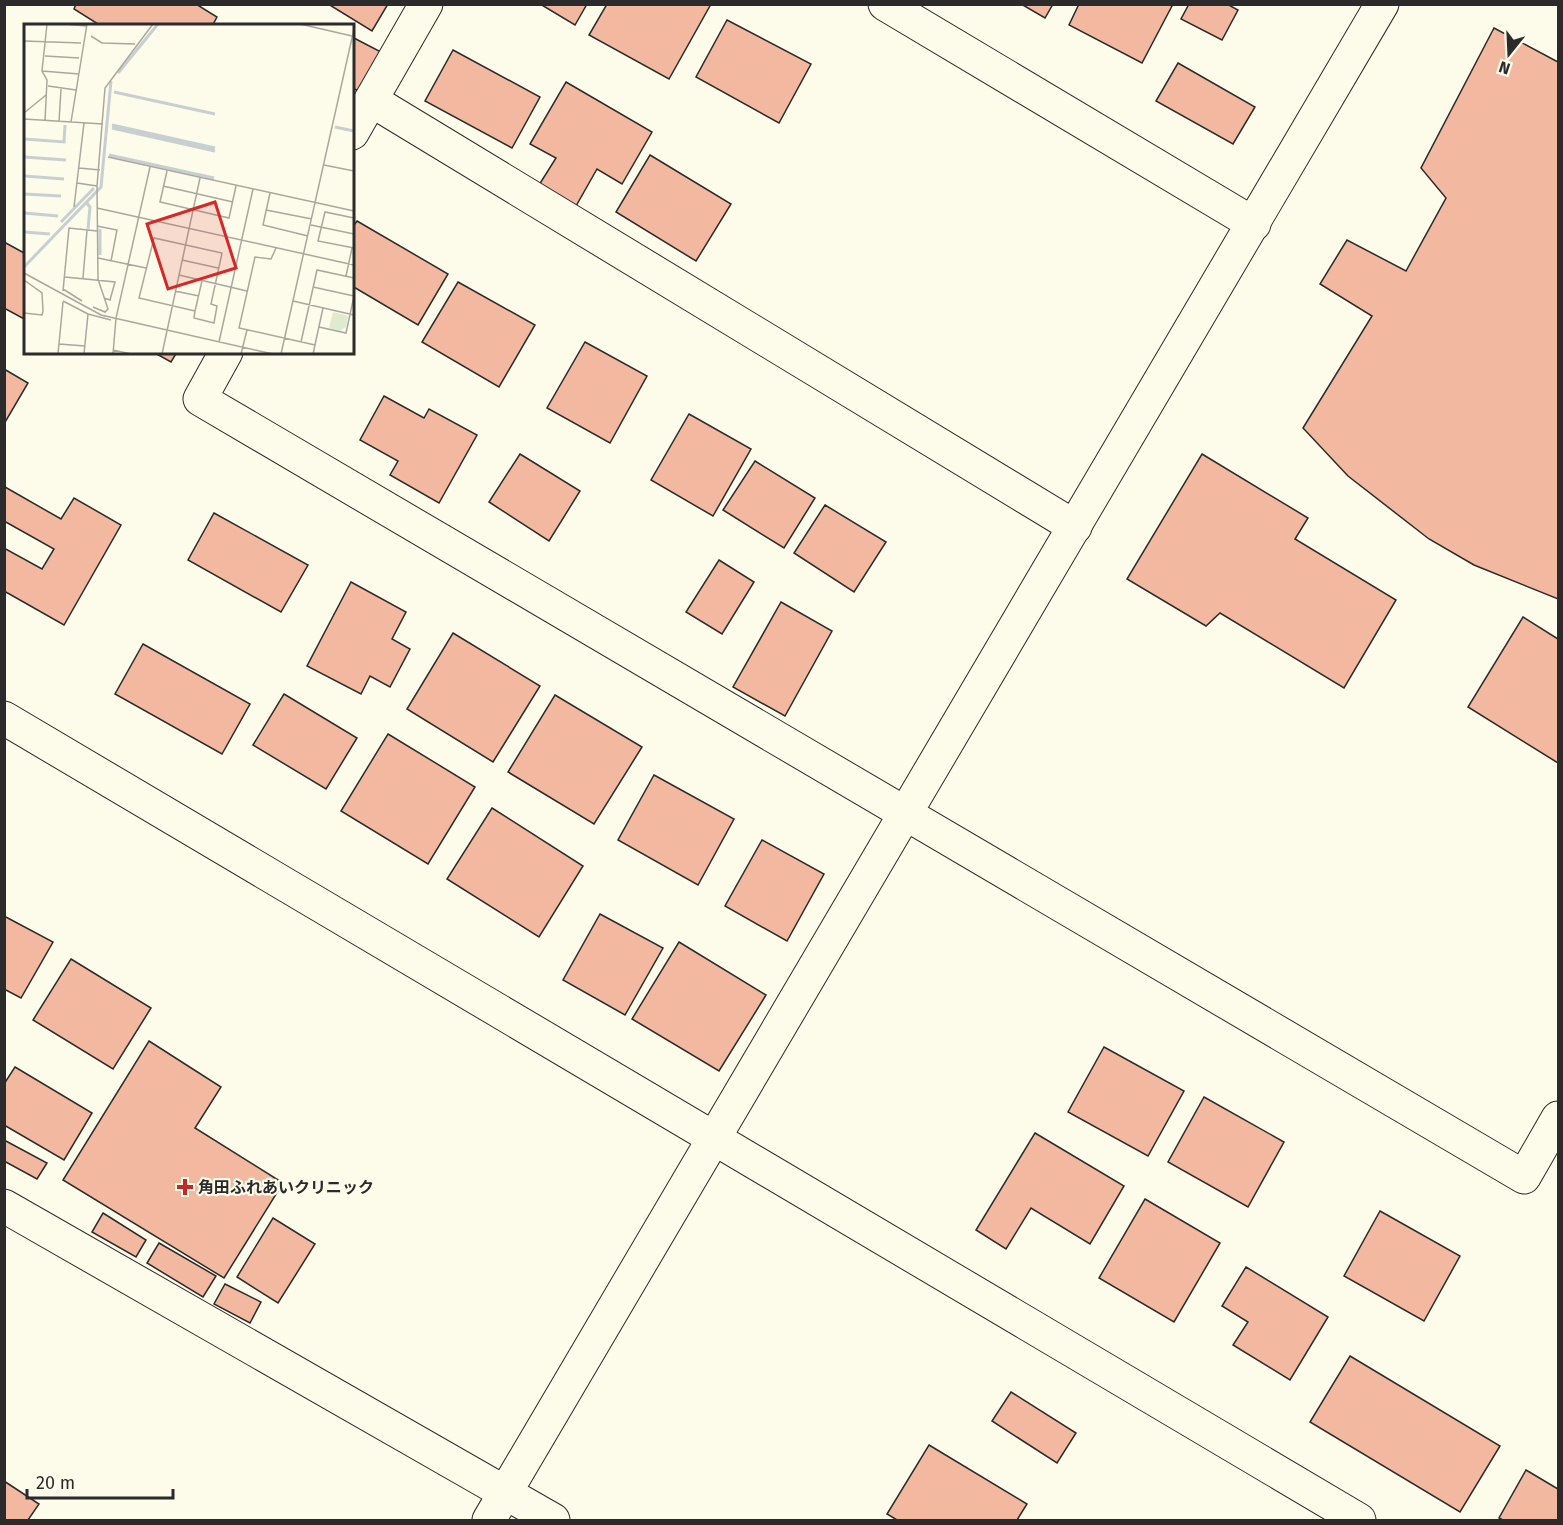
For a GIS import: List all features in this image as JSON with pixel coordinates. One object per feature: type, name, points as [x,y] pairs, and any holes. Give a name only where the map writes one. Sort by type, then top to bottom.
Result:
[{"type":"street","points":[[354,130],[426,4]]},
{"type":"street","points":[[885,4],[1254,224]]},
{"type":"street","points":[[489,1521],[1383,4]]},
{"type":"street","points":[[371,100],[1075,526]]},
{"type":"street","points":[[225,354],[200,399],[1524,1177],[1558,1118]]},
{"type":"street","points":[[4,718],[1359,1521]]},
{"type":"street","points":[[4,1206],[553,1521]]},
{"type":"building","points":[[76,4],[196,4],[217,17],[213,24],[98,24],[74,9]]},
{"type":"building","points":[[328,4],[388,4],[372,31]]},
{"type":"building","points":[[540,4],[587,4],[575,25]]},
{"type":"building","points":[[607,4],[711,4],[669,79],[589,35]]},
{"type":"building","points":[[1021,4],[1053,4],[1045,18]]},
{"type":"building","points":[[1079,4],[1173,4],[1142,63],[1069,25]]},
{"type":"building","points":[[1189,4],[1227,4],[1238,10],[1222,40],[1181,19]]},
{"type":"building","points":[[727,20],[811,64],[779,123],[696,77]]},
{"type":"building","points":[[1494,28],[1558,62],[1558,599],[1474,565],[1429,539],[1348,476],[1303,428],[1372,316],[1320,284],[1347,240],[1406,271],[1446,198],[1421,168]]},
{"type":"building","points":[[354,38],[381,52],[359,91],[354,89]]},
{"type":"building","points":[[453,50],[540,97],[512,148],[425,101]]},
{"type":"building","points":[[1178,63],[1255,107],[1233,144],[1156,101]]},
{"type":"building","points":[[566,82],[652,132],[622,184],[597,169],[576,206],[539,185],[556,158],[530,144]]},
{"type":"building","points":[[650,155],[731,204],[696,261],[616,212]]},
{"type":"building","points":[[357,221],[448,274],[418,325],[354,287],[354,225]]},
{"type":"building","points":[[4,242],[24,253],[24,319],[4,308]]},
{"type":"building","points":[[458,282],[535,325],[499,387],[422,342]]},
{"type":"building","points":[[585,342],[647,376],[610,443],[547,408]]},
{"type":"building","points":[[157,354],[176,354],[171,362]]},
{"type":"building","points":[[4,369],[28,383],[4,424]]},
{"type":"building","points":[[384,396],[424,418],[429,409],[477,435],[439,503],[390,475],[398,461],[360,440]]},
{"type":"building","points":[[689,414],[751,449],[713,516],[651,480]]},
{"type":"building","points":[[520,454],[580,491],[549,541],[489,502]]},
{"type":"building","points":[[1202,454],[1308,518],[1295,539],[1396,600],[1344,688],[1220,613],[1206,626],[1127,579]]},
{"type":"building","points":[[755,461],[815,498],[784,548],[723,510]]},
{"type":"building","points":[[5,487],[61,519],[74,498],[121,525],[64,625],[4,591],[4,548],[42,569],[54,549],[4,521]]},
{"type":"building","points":[[825,505],[886,542],[854,592],[794,553]]},
{"type":"building","points":[[214,513],[308,565],[281,612],[188,560]]},
{"type":"building","points":[[719,560],[754,582],[722,634],[686,612]]},
{"type":"building","points":[[351,582],[406,612],[392,639],[410,649],[390,687],[370,676],[361,694],[307,666]]},
{"type":"building","points":[[781,602],[832,631],[785,716],[733,687]]},
{"type":"building","points":[[1523,617],[1558,639],[1558,763],[1468,707]]},
{"type":"building","points":[[453,633],[540,686],[493,762],[407,709]]},
{"type":"building","points":[[143,644],[250,704],[222,754],[115,694]]},
{"type":"building","points":[[284,694],[357,738],[326,789],[253,745]]},
{"type":"building","points":[[555,695],[642,747],[594,824],[508,772]]},
{"type":"building","points":[[388,734],[475,787],[428,864],[341,811]]},
{"type":"building","points":[[654,775],[734,819],[698,885],[618,840]]},
{"type":"building","points":[[492,808],[583,866],[539,937],[447,879]]},
{"type":"building","points":[[762,840],[824,874],[787,941],[725,906]]},
{"type":"building","points":[[600,914],[663,948],[625,1015],[563,980]]},
{"type":"building","points":[[4,916],[53,942],[21,998],[4,989]]},
{"type":"building","points":[[679,942],[766,995],[719,1071],[632,1019]]},
{"type":"building","points":[[71,959],[151,1008],[113,1069],[33,1020]]},
{"type":"building","points":[[149,1041],[221,1087],[195,1128],[283,1183],[224,1278],[63,1180]]},
{"type":"building","points":[[1104,1047],[1184,1091],[1148,1156],[1068,1112]]},
{"type":"building","points":[[15,1067],[92,1113],[64,1160],[4,1125],[4,1084]]},
{"type":"building","points":[[1204,1097],[1284,1142],[1248,1207],[1168,1162]]},
{"type":"building","points":[[1035,1133],[1124,1186],[1090,1244],[1031,1208],[1006,1249],[976,1230]]},
{"type":"building","points":[[4,1140],[47,1163],[37,1179],[4,1161]]},
{"type":"building","points":[[1145,1199],[1220,1243],[1174,1322],[1099,1278]]},
{"type":"building","points":[[1380,1211],[1460,1256],[1424,1321],[1344,1276]]},
{"type":"building","points":[[103,1213],[146,1240],[136,1257],[92,1232]]},
{"type":"building","points":[[273,1218],[315,1244],[278,1303],[237,1277]]},
{"type":"building","points":[[159,1243],[216,1276],[203,1297],[147,1263]]},
{"type":"building","points":[[1246,1267],[1328,1317],[1290,1380],[1233,1345],[1248,1322],[1222,1306]]},
{"type":"building","points":[[225,1284],[261,1302],[250,1323],[214,1304]]},
{"type":"building","points":[[1350,1356],[1500,1446],[1460,1512],[1310,1422]]},
{"type":"building","points":[[1011,1392],[1076,1433],[1057,1463],[992,1421]]},
{"type":"building","points":[[929,1445],[1027,1504],[1017,1520],[897,1520],[887,1514]]},
{"type":"building","points":[[1526,1470],[1558,1489],[1558,1520],[1503,1520],[1499,1518]]},
{"type":"building","points":[[4,1481],[39,1504],[28,1520],[4,1520]]},
{"type":"place","name":"角田ふれあいクリニック","points":[[185,1187]]}]
